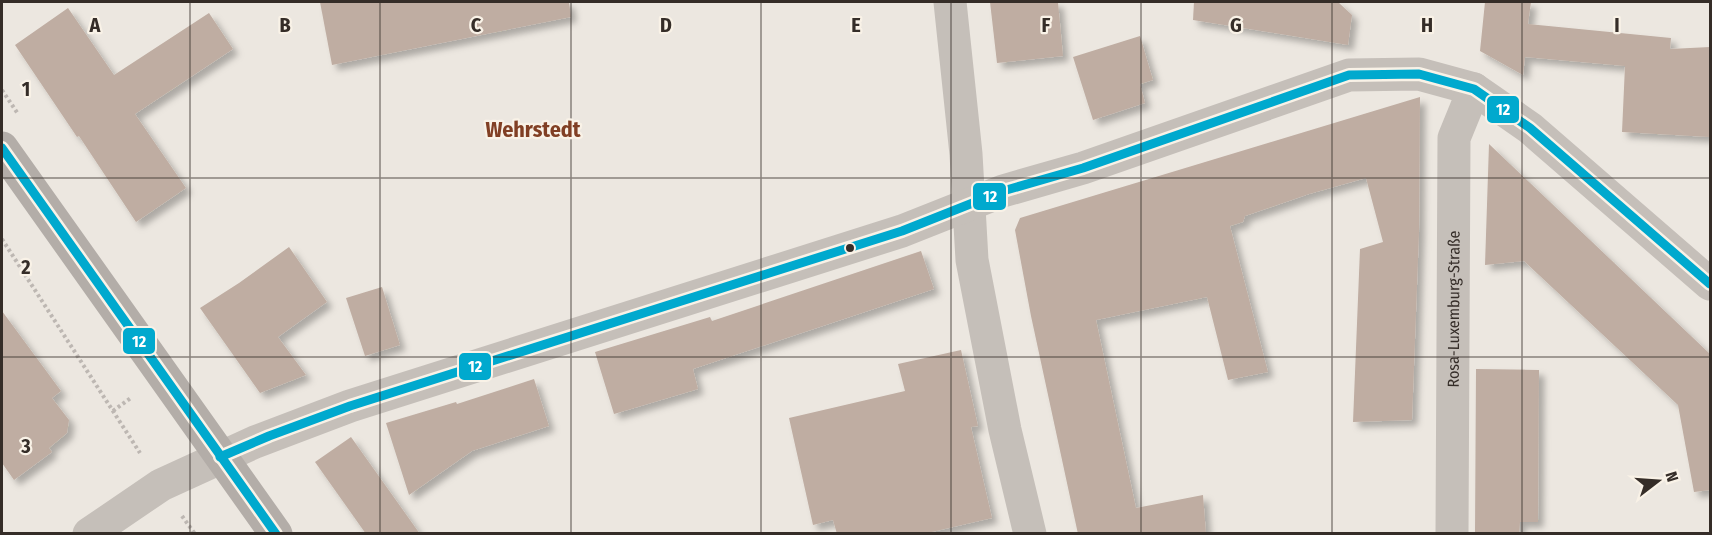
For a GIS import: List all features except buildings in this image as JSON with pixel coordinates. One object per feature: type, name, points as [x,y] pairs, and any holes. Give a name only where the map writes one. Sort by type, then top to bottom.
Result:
[{"type":"main road","points":[[2,148],[276,534]]},
{"type":"street","points":[[950,2],[966,154],[972,260],[1005,430],[1030,534]]},
{"type":"street","points":[[89,534],[161,485],[269,436],[350,406],[902,231],[1003,190],[1083,168],[1349,75],[1419,74],[1474,89],[1530,128],[1710,284]]},
{"type":"street","name":"Rosa-Luxemburg-Straße","points":[[1452,534],[1454,138],[1474,89]]},
{"type":"path","points":[[2,239],[195,534]]},
{"type":"transit line","name":"12","points":[[220,457],[350,406],[902,231],[1003,191],[1083,168],[1349,75],[1419,74],[1474,89],[1530,128],[1710,284]]},
{"type":"transit line","name":"12","points":[[2,148],[276,534]]},
{"type":"district","name":"Wehrstedt","points":[[533,129]]}]
